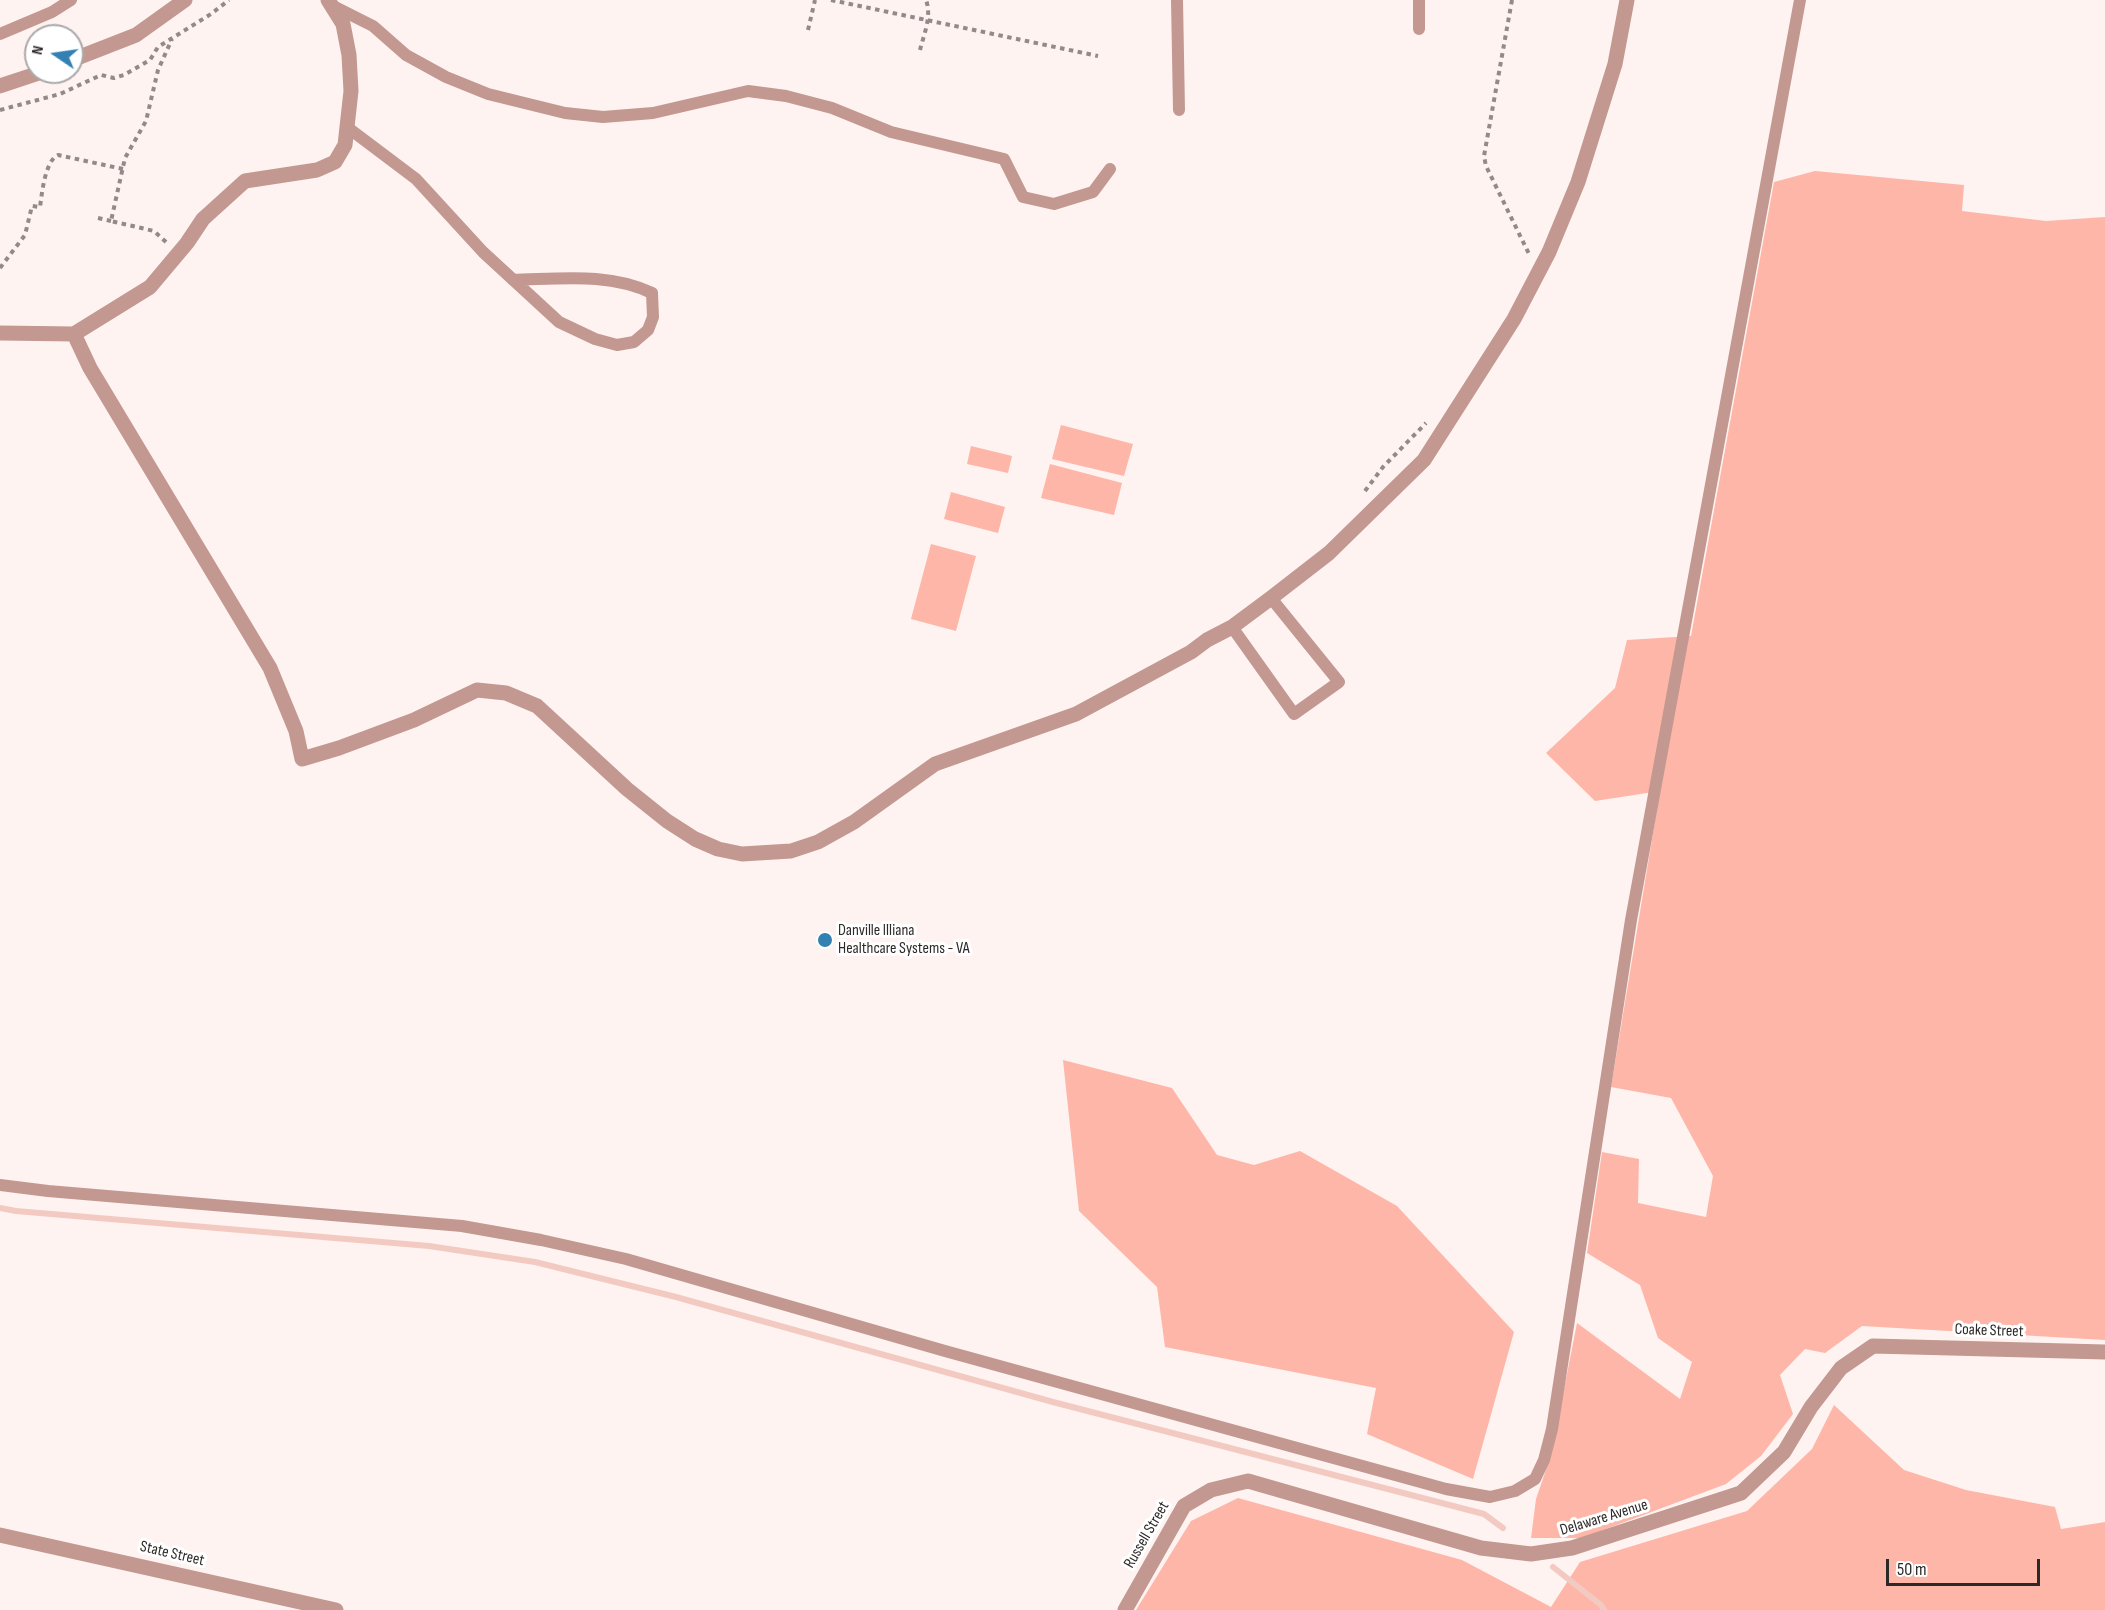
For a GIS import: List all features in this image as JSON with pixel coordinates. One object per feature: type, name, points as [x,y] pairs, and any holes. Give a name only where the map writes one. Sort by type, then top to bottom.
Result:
[{"type":"street","points":[[84,55],[136,35],[185,0]]},
{"type":"street","points":[[74,334],[90,368],[270,668],[296,731],[302,759],[414,720],[477,690],[506,693],[537,706],[627,789],[695,840],[718,849],[742,854],[791,851],[818,842],[854,822],[935,764],[1076,714],[1191,652],[1207,640],[1232,627],[1329,553],[1424,460],[1514,319],[1549,252],[1578,182],[1615,64],[1627,0]]},
{"type":"street","points":[[0,333],[74,334],[150,287],[203,219],[245,181],[317,170],[335,162],[345,145],[351,91],[349,55],[343,24],[330,2]]},
{"type":"street","points":[[0,86],[24,78]]},
{"type":"street","name":"Coake Street","points":[[1873,1346],[2105,1352]]},
{"type":"street","name":"Delaware Avenue","points":[[1211,1490],[1248,1481],[1482,1548],[1531,1554],[1572,1548],[1741,1493],[1784,1452],[1811,1407],[1841,1368],[1873,1346]]},
{"type":"street","name":"Russell Street","points":[[1125,1610],[1184,1506],[1211,1490]]},
{"type":"street","name":"State Street","points":[[0,1535],[336,1610]]},
{"type":"lane","points":[[0,34],[52,12],[71,0]]},
{"type":"lane","points":[[1177,0],[1179,110]]},
{"type":"lane","points":[[1419,0],[1419,30]]},
{"type":"lane","points":[[0,1185],[462,1226],[541,1240],[626,1259],[933,1348],[1446,1489],[1490,1497],[1515,1491],[1535,1479],[1544,1460],[1552,1429],[1631,920],[1800,0]]},
{"type":"lane","points":[[330,2],[373,26],[406,55],[446,77],[488,93],[565,113],[603,117],[653,113],[748,91],[786,96],[821,105],[891,132],[1004,159],[1023,197],[1054,204],[1093,192],[1110,169]]},
{"type":"lane","points":[[347,127],[416,178],[483,252],[513,280],[559,322],[595,339],[617,345],[634,342],[648,330],[653,317],[652,293],[633,284],[604,279],[513,280]]},
{"type":"lane","points":[[1232,627],[1294,714],[1339,682],[1272,598]]},
{"type":"path","points":[[0,110],[60,94],[101,75],[114,78],[124,75],[150,60],[158,47],[229,0]]},
{"type":"path","points":[[808,30],[815,0]]},
{"type":"path","points":[[831,0],[1098,56]]},
{"type":"path","points":[[920,50],[928,20],[926,0]]},
{"type":"path","points":[[1512,0],[1484,156],[1486,166],[1527,246],[1528,261]]},
{"type":"path","points":[[111,220],[125,158],[146,121],[158,70],[172,39]]},
{"type":"path","points":[[0,268],[25,235],[32,206],[40,207],[49,165],[53,157],[58,155],[123,169]]},
{"type":"path","points":[[98,218],[154,231],[179,252]]},
{"type":"path","points":[[1361,497],[1383,466],[1431,417]]},
{"type":"shaded area","points":[[1815,171],[1964,185],[1962,211],[2046,221],[2105,217],[2105,1340],[1862,1326],[1825,1353],[1805,1349],[1780,1375],[1793,1414],[1761,1456],[1726,1484],[1582,1538],[1531,1538],[1536,1499],[1551,1455],[1577,1323],[1680,1399],[1692,1362],[1658,1338],[1640,1285],[1587,1253],[1602,1152],[1639,1159],[1638,1203],[1706,1217],[1713,1176],[1671,1098],[1611,1087],[1660,791],[1595,801],[1546,753],[1615,688],[1627,640],[1691,636],[1774,182]]},
{"type":"shaded area","points":[[1061,425],[1133,444],[1124,476],[1052,459]]},
{"type":"shaded area","points":[[971,446],[1012,456],[1008,473],[967,464]]},
{"type":"shaded area","points":[[1050,464],[1122,483],[1114,515],[1041,498]]},
{"type":"shaded area","points":[[951,492],[1005,507],[998,533],[944,519]]},
{"type":"shaded area","points":[[931,544],[976,556],[956,631],[911,619]]},
{"type":"shaded area","points":[[1063,1060],[1172,1088],[1217,1155],[1254,1165],[1300,1151],[1397,1206],[1514,1332],[1473,1479],[1367,1434],[1376,1388],[1165,1347],[1157,1287],[1079,1211]]},
{"type":"shaded area","points":[[1834,1405],[1904,1470],[1966,1490],[2055,1507],[2061,1529],[2105,1522],[2105,1610],[1136,1610],[1191,1521],[1238,1498],[1462,1560],[1551,1607],[1580,1562],[1747,1511],[1812,1449]]},
{"type":"waterway","points":[[0,1208],[429,1246],[535,1262],[676,1297],[1053,1402],[1484,1514],[1503,1528]]},
{"type":"waterway","points":[[1553,1567],[1601,1605],[1604,1610]]},
{"type":"place","name":"Danville Illiana Healthcare Systems - VA","points":[[825,940]]}]
